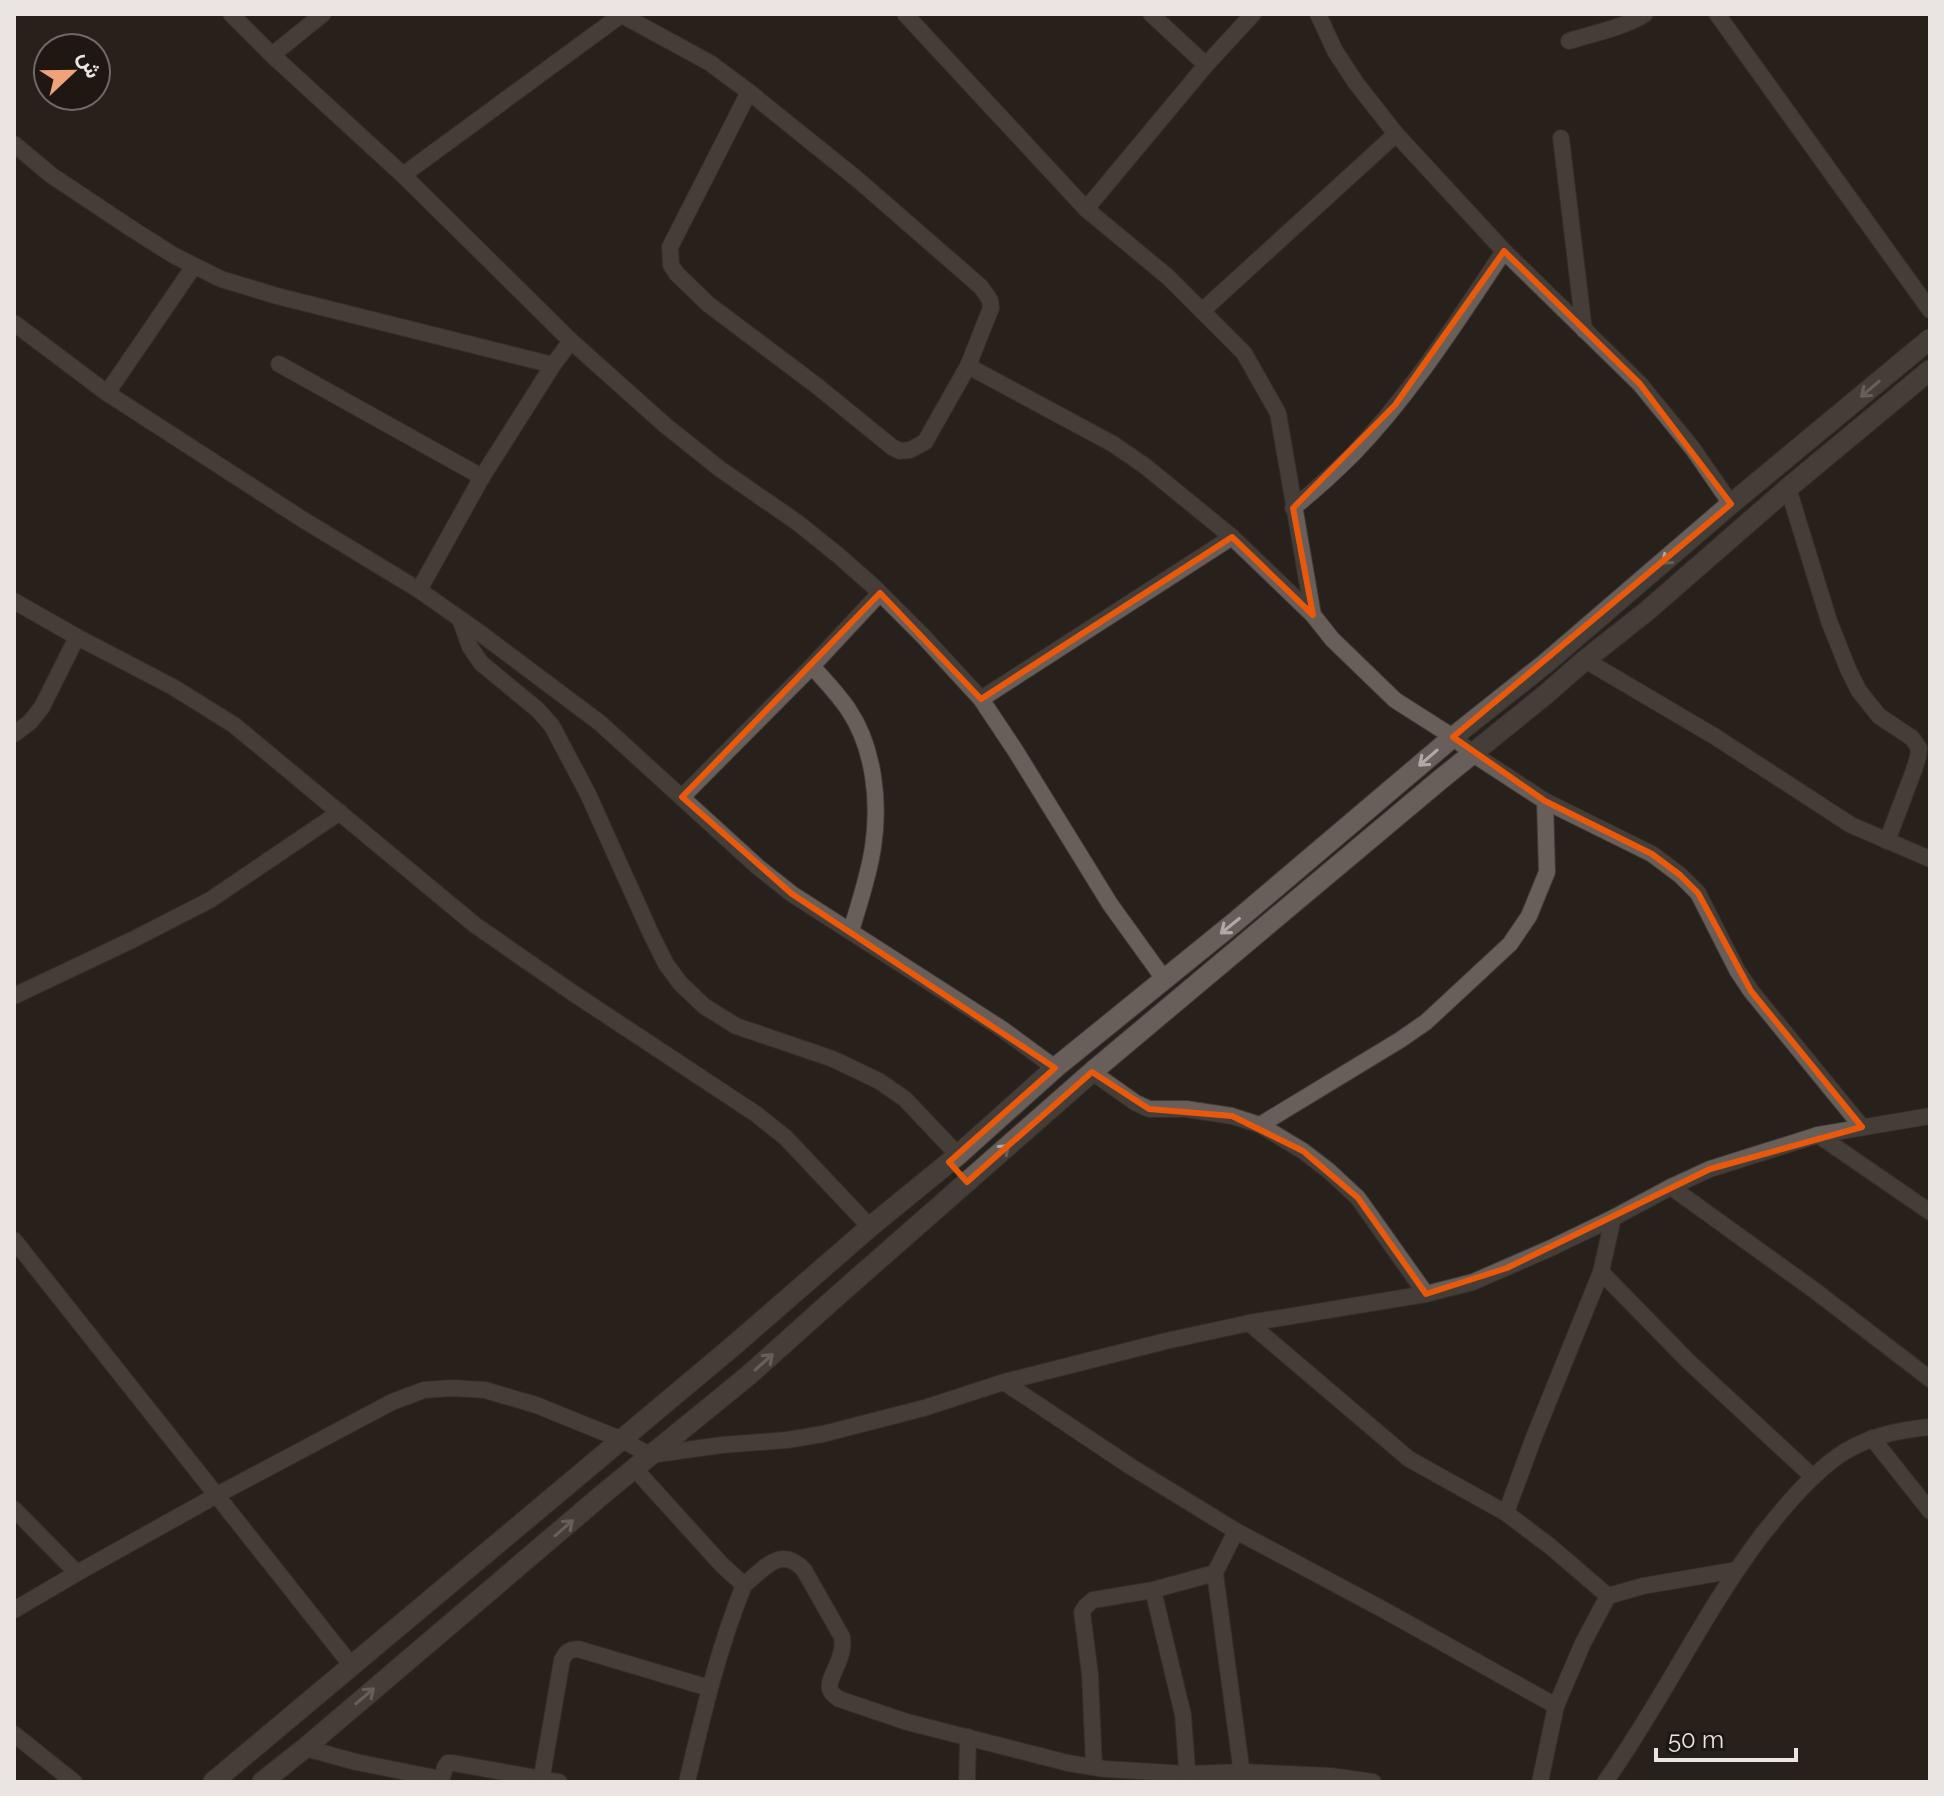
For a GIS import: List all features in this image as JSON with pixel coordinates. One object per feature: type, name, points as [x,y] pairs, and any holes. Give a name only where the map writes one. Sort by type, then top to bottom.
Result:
[{"type":"street","points":[[231,14],[403,175],[571,341],[720,469],[798,523],[839,556],[923,636],[981,699],[1110,904],[1164,979]]},
{"type":"street","points":[[272,55],[323,14]]},
{"type":"street","points":[[403,175],[621,14],[710,63],[749,92],[857,179],[981,287],[990,300],[991,308],[968,366],[925,442],[910,450],[900,451],[892,447],[708,304],[671,265],[670,247],[749,92]]},
{"type":"street","points":[[905,14],[1086,209],[1168,277],[1244,353],[1278,413],[1313,615]]},
{"type":"street","points":[[1151,14],[1206,65]]},
{"type":"street","points":[[1086,209],[1206,65],[1253,14]]},
{"type":"street","points":[[1318,14],[1335,51],[1396,134],[1504,251],[1640,384],[1693,449],[1731,504]]},
{"type":"street","points":[[1569,41],[1645,14]]},
{"type":"street","points":[[1717,14],[1930,310]]},
{"type":"street","points":[[1202,311],[1396,134]]},
{"type":"street","points":[[1561,138],[1584,330]]},
{"type":"street","points":[[14,144],[64,183],[173,255],[221,279],[277,296],[553,365]]},
{"type":"street","points":[[1293,508],[1354,453],[1395,405],[1436,352],[1504,251]]},
{"type":"street","points":[[107,393],[194,266]]},
{"type":"street","points":[[14,323],[107,393],[460,619],[600,723],[758,867],[792,894],[1002,1029],[1055,1068]]},
{"type":"street","points":[[213,1782],[732,1347],[1055,1068],[1235,922],[1453,737],[1565,648],[1731,504],[1930,339]]},
{"type":"street","points":[[419,590],[482,477],[571,341]]},
{"type":"street","points":[[279,364],[482,477]]},
{"type":"street","points":[[968,366],[1113,444],[1145,466],[1232,537],[1395,700],[1545,801],[1652,854],[1689,884],[1698,893],[1751,991],[1862,1127]]},
{"type":"street","points":[[262,1782],[642,1461],[749,1375],[1092,1072],[1647,611],[1930,370]]},
{"type":"street","points":[[1788,488],[1829,621],[1859,691],[1879,716],[1924,743],[1887,841]]},
{"type":"street","points":[[981,699],[1232,537]]},
{"type":"street","points":[[682,797],[880,593]]},
{"type":"street","points":[[14,601],[173,687],[234,725],[475,925],[756,1114],[786,1138],[870,1227]]},
{"type":"street","points":[[460,619],[470,647],[481,663],[538,710],[552,726],[588,794],[651,934],[680,983],[704,1006],[736,1026],[833,1059],[879,1081],[905,1099],[954,1158],[967,1182]]},
{"type":"street","points":[[14,734],[30,722],[42,707],[77,637]]},
{"type":"street","points":[[1585,660],[1714,736],[1841,819],[1930,859]]},
{"type":"street","points":[[812,666],[848,709],[870,762],[875,798],[873,847],[851,931]]},
{"type":"street","points":[[1260,1125],[1426,1022],[1510,944],[1529,916],[1547,872],[1545,801]]},
{"type":"street","points":[[14,996],[210,900],[340,812]]},
{"type":"street","points":[[1092,1072],[1149,1109],[1210,1111],[1232,1116],[1260,1125],[1303,1151],[1358,1198],[1426,1294]]},
{"type":"street","points":[[642,1461],[722,1445],[823,1434],[924,1408],[1004,1382],[1166,1341],[1249,1323],[1426,1294],[1473,1282],[1613,1218],[1710,1169],[1818,1135],[1930,1116]]},
{"type":"street","points":[[1818,1135],[1930,1212]]},
{"type":"street","points":[[1671,1187],[1814,1290],[1930,1379]]},
{"type":"street","points":[[1506,1513],[1601,1272],[1613,1218]]},
{"type":"street","points":[[14,1240],[352,1666]]},
{"type":"street","points":[[1601,1272],[1688,1361],[1813,1477]]},
{"type":"street","points":[[1249,1323],[1409,1459],[1506,1513],[1608,1596]]},
{"type":"street","points":[[1004,1382],[1130,1466],[1236,1531],[1556,1706]]},
{"type":"street","points":[[14,1610],[217,1495],[392,1402],[424,1390],[452,1388],[485,1390],[536,1405],[620,1439],[642,1461],[722,1565],[744,1585]]},
{"type":"street","points":[[1605,1782],[1736,1570],[1785,1504],[1839,1455],[1872,1438],[1902,1429],[1930,1427]]},
{"type":"street","points":[[1872,1438],[1930,1511]]},
{"type":"street","points":[[14,1509],[77,1573]]},
{"type":"street","points":[[1236,1531],[1215,1573],[1242,1777]]},
{"type":"street","points":[[687,1782],[721,1646],[744,1585],[776,1559],[786,1558],[804,1570],[842,1637],[844,1648],[829,1688],[839,1699],[907,1722],[1102,1773],[1188,1778],[1331,1776],[1373,1782]]},
{"type":"street","points":[[1540,1782],[1556,1706],[1583,1643],[1608,1596],[1643,1586],[1736,1570]]},
{"type":"street","points":[[1102,1773],[1082,1612],[1093,1600],[1153,1590],[1215,1573]]},
{"type":"street","points":[[1153,1590],[1183,1715],[1188,1778]]},
{"type":"street","points":[[541,1781],[562,1660],[566,1652],[578,1649],[709,1688]]},
{"type":"street","points":[[304,1706],[324,1730]]},
{"type":"street","points":[[14,1734],[74,1782]]},
{"type":"street","points":[[967,1782],[968,1737]]},
{"type":"street","points":[[305,1748],[441,1781],[445,1767],[453,1763],[559,1782]]},
{"type":"highlighted area","points":[[1504,251],[1640,384],[1731,504],[1453,737],[1545,801],[1652,854],[1680,875],[1698,893],[1751,991],[1862,1127],[1710,1169],[1507,1268],[1426,1294],[1358,1198],[1303,1151],[1232,1116],[1149,1109],[1092,1072],[967,1182],[949,1162],[1055,1068],[792,894],[682,797],[880,593],[981,699],[1232,537],[1313,615],[1293,508],[1395,405]]}]
